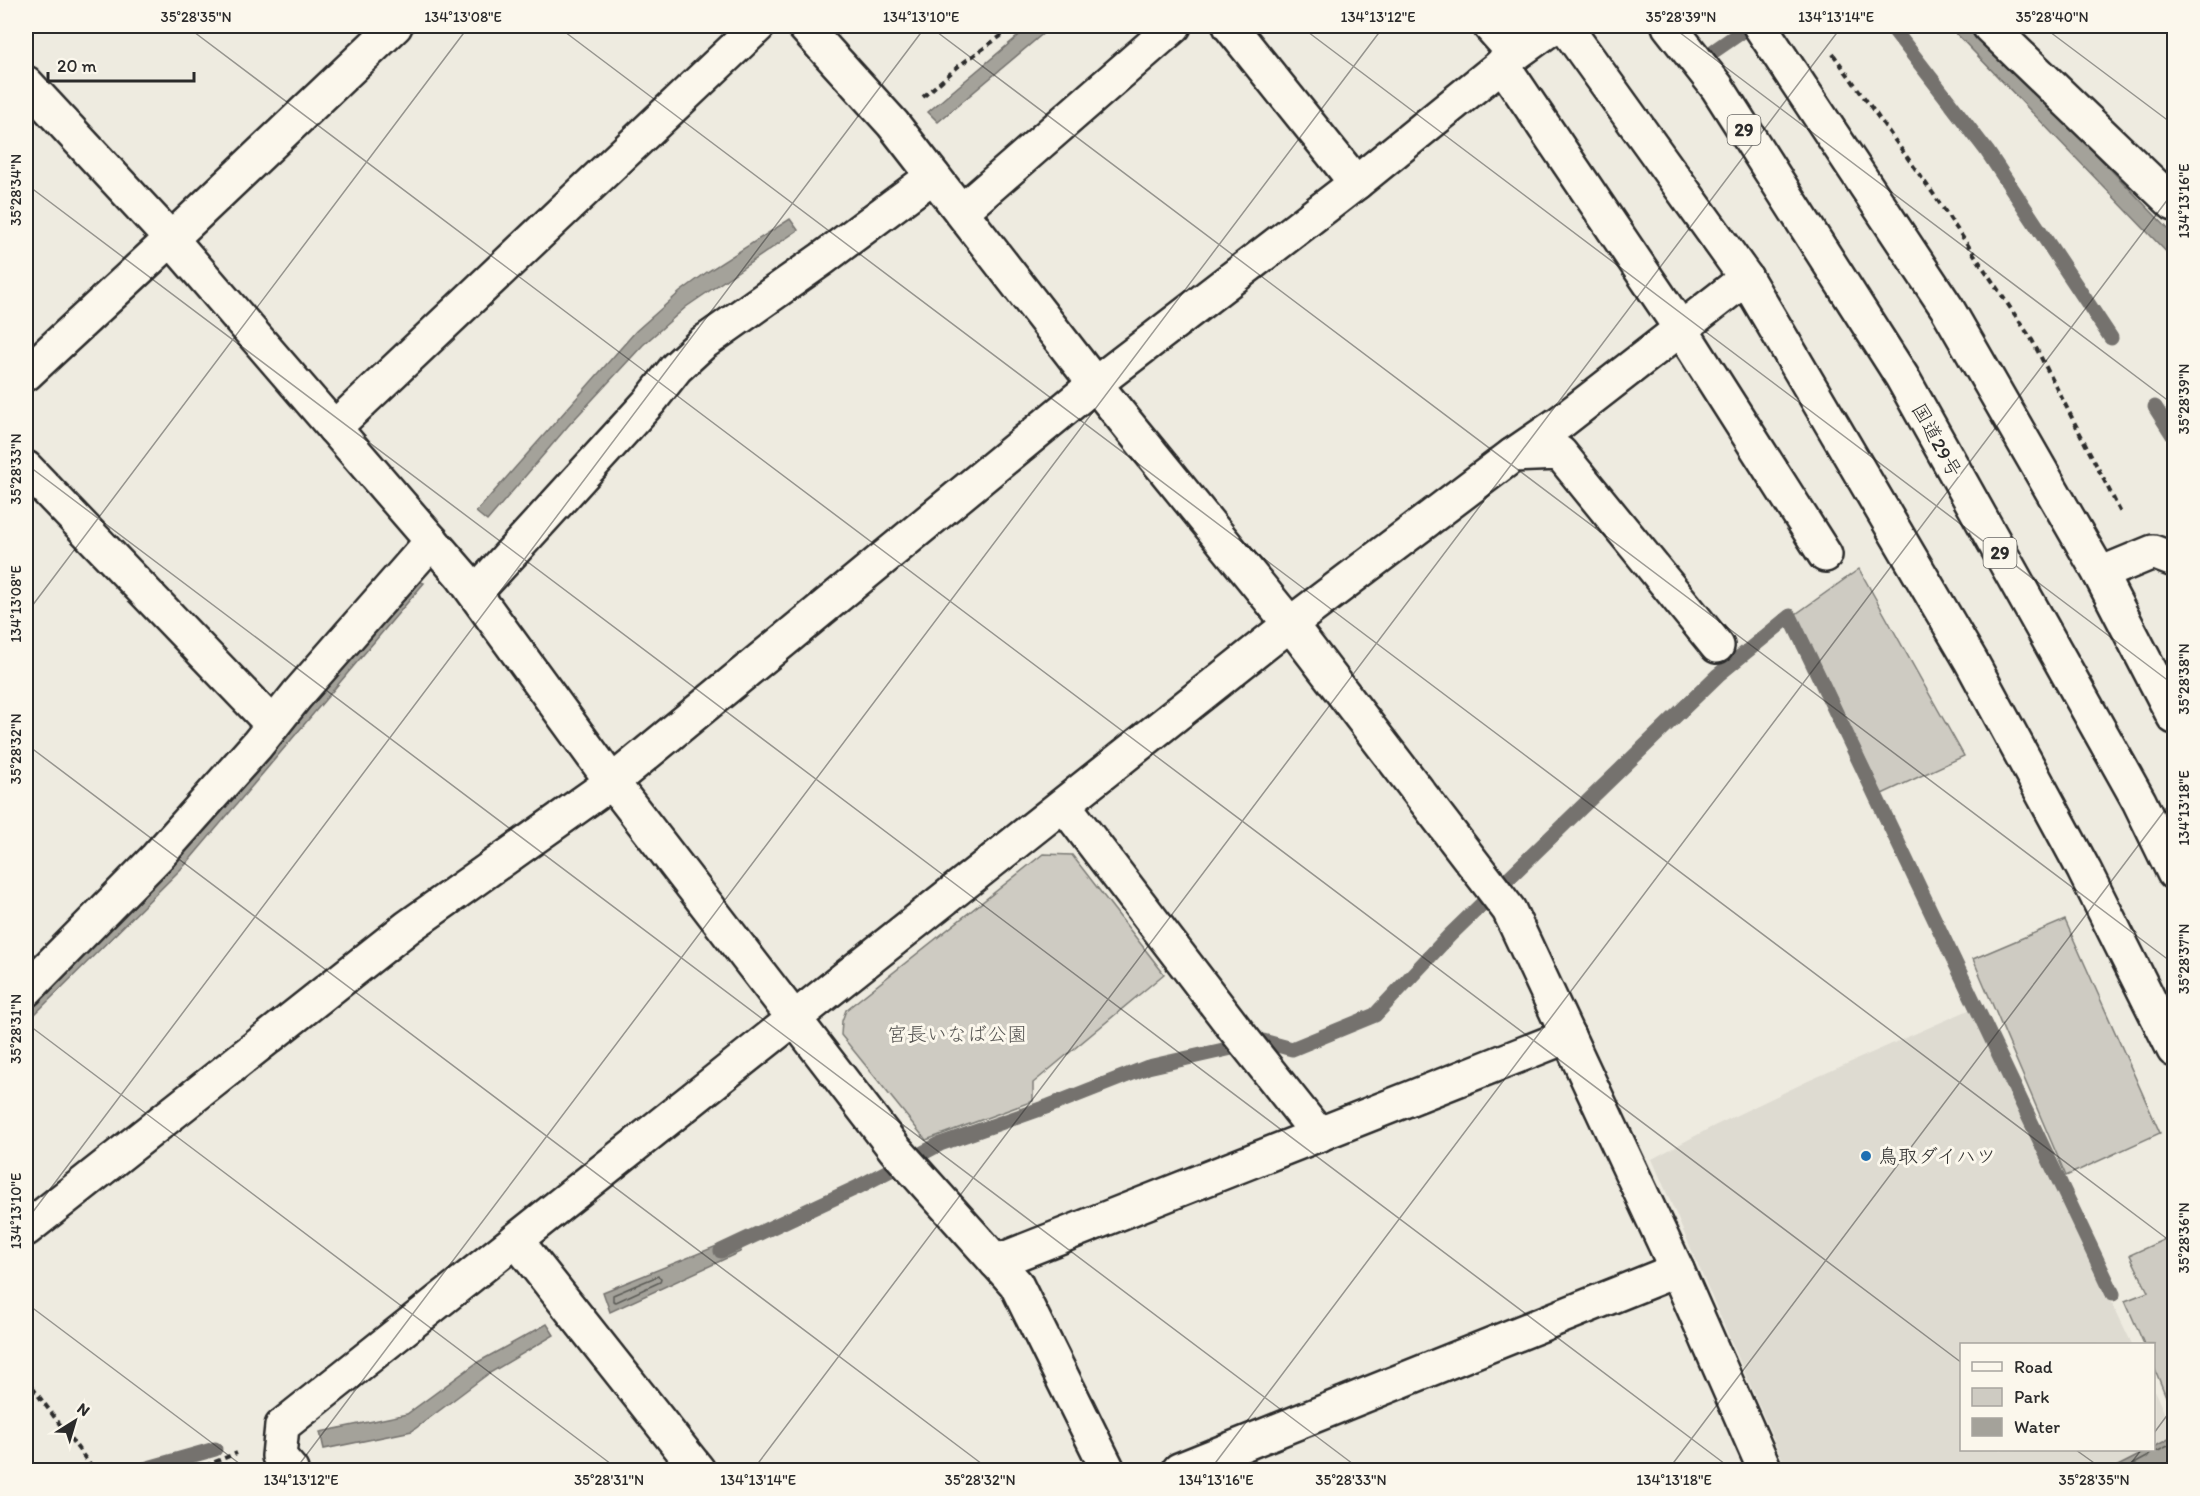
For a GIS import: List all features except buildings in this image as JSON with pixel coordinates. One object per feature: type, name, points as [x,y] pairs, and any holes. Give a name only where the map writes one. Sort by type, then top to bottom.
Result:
[{"type":"main road","points":[[26,374],[395,26]]},
{"type":"main road","points":[[334,428],[758,26]]},
{"type":"main road","points":[[804,26],[893,124],[1095,384],[1290,624],[1509,910],[1677,1270],[1765,1470]]},
{"type":"main road","points":[[962,211],[1174,26]]},
{"type":"main road","points":[[1230,26],[1356,183]]},
{"type":"main road","points":[[1490,26],[1825,555]]},
{"type":"main road","points":[[26,1229],[408,927],[612,782],[1095,384],[1356,183],[1509,59],[1554,26]]},
{"type":"main road","points":[[1565,26],[1746,278],[1971,661],[2084,870],[2175,1050]]},
{"type":"main road","name":"国道29号","points":[[1669,26],[1717,87],[1902,377],[2139,801],[2175,873]]},
{"type":"main road","points":[[1760,26],[1947,308],[2100,574],[2175,717]]},
{"type":"main road","points":[[1989,26],[2175,204]]},
{"type":"main road","points":[[26,83],[171,239],[476,593],[612,782],[894,1148],[1016,1284],[1108,1470]]},
{"type":"main road","points":[[476,593],[650,401],[676,368],[703,343],[822,259],[933,176]]},
{"type":"main road","points":[[291,1470],[279,1456],[282,1426],[1290,624],[1513,455],[1561,422],[1746,278]]},
{"type":"main road","points":[[1513,455],[1560,453],[1717,646]]},
{"type":"main road","points":[[26,468],[273,725]]},
{"type":"main road","points":[[26,990],[157,857],[432,541]]},
{"type":"main road","points":[[2100,574],[2153,552],[2175,560]]},
{"type":"main road","points":[[1064,804],[1235,1029],[1319,1135]]},
{"type":"main road","points":[[996,1262],[1568,1036]]},
{"type":"main road","points":[[516,1240],[698,1470]]},
{"type":"main road","points":[[1179,1470],[1677,1270]]},
{"type":"path","points":[[893,124],[960,65],[1015,26]]},
{"type":"path","points":[[1832,53],[1932,192],[2032,340],[2122,515]]},
{"type":"path","points":[[26,1379],[94,1470]]},
{"type":"shaded area","points":[[1971,1009],[2132,1343],[1960,1343],[1960,1451],[2155,1451],[2155,1392],[2174,1434],[2174,1470],[1787,1470],[1652,1159],[1808,1081]]},
{"type":"green space","points":[[1859,569],[1964,756],[1882,794],[1796,614]]},
{"type":"green space","name":"宮長いなば公園","points":[[1043,854],[1072,855],[1164,974],[1033,1083],[1033,1101],[926,1140],[841,1035],[846,1010]]},
{"type":"green space","points":[[2065,920],[2160,1133],[2066,1176],[1973,959]]},
{"type":"green space","points":[[2174,1235],[2174,1416],[2155,1369],[2155,1343],[2144,1343],[2125,1301],[2148,1292],[2130,1255]]},
{"type":"water","points":[[1030,26],[1052,26],[938,122],[928,112]]},
{"type":"water","points":[[1949,26],[1972,26],[2174,235],[2174,260]]},
{"type":"water","points":[[790,219],[798,230],[686,307],[643,345],[568,426],[487,521],[476,512],[636,331],[680,292],[707,272]]},
{"type":"water","points":[[412,578],[424,583],[186,864],[26,1023],[26,1002]]},
{"type":"water","points":[[734,1239],[743,1246],[740,1252],[610,1312],[603,1292]]},
{"type":"water","points":[[547,1324],[554,1335],[488,1374],[412,1431],[324,1449],[320,1432],[407,1414],[478,1362]]},
{"type":"water","points":[[2174,1436],[2174,1460],[2154,1470],[2110,1470],[2147,1451],[2155,1451],[2155,1446]]},
{"type":"waterway","points":[[1891,26],[1987,151],[2111,338]]},
{"type":"waterway","points":[[1695,64],[1740,33]]},
{"type":"waterway","points":[[2155,407],[2174,437]]},
{"type":"waterway","points":[[721,1251],[858,1187],[940,1144],[1049,1106],[1148,1067],[1263,1041],[1292,1049],[1375,1015],[1450,935],[1718,675],[1790,616],[2113,1294]]},
{"type":"waterway","points":[[141,1470],[215,1449]]},
{"type":"place","name":"鳥取ダイハツ","points":[[1866,1156]]}]
